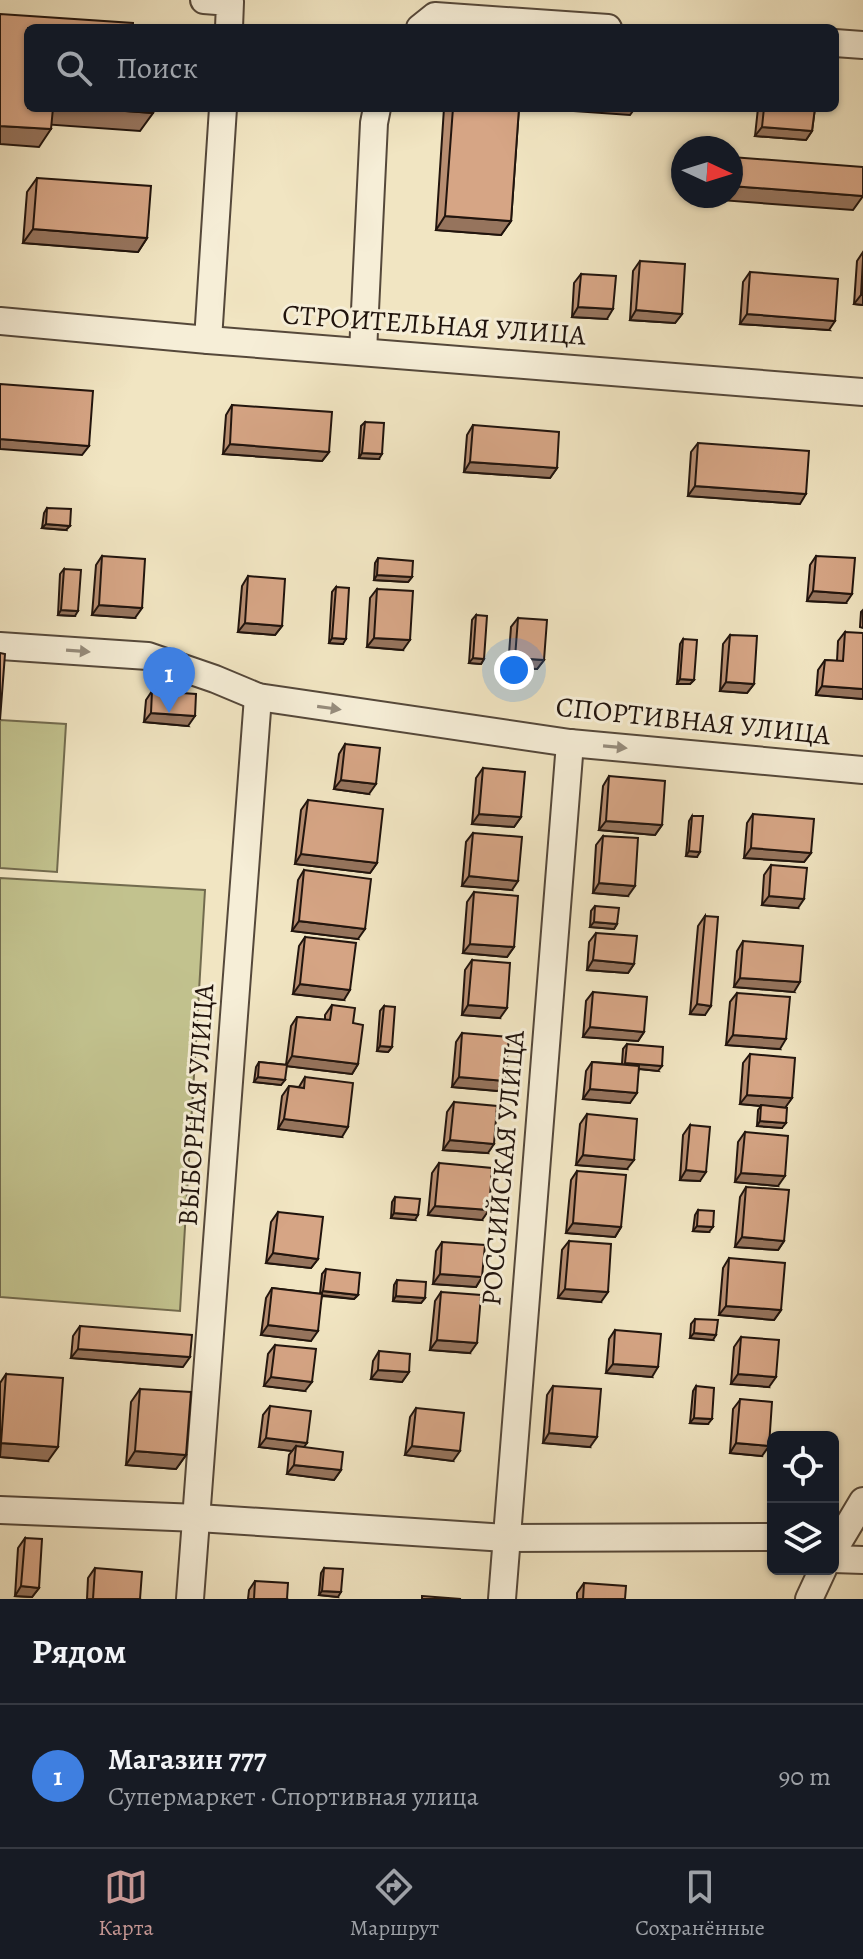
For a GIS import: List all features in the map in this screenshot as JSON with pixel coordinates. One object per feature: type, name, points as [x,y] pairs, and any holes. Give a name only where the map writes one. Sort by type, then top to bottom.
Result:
[{"type":"street","points":[[204,0],[229,15]]},
{"type":"street","points":[[427,22],[487,24]]},
{"type":"street","points":[[839,43],[863,45]]},
{"type":"street","points":[[208,340],[223,112]]},
{"type":"street","points":[[363,352],[376,112]]},
{"type":"street","name":"СТРОИТЕЛЬНАЯ УЛИЦА","points":[[0,321],[863,392]]},
{"type":"street","name":"СПОРТИВНАЯ УЛИЦА","points":[[0,646],[148,656],[258,697],[570,743],[863,770]]},
{"type":"street","name":"ВЫБОРНАЯ УЛИЦА","points":[[190,1599],[258,697]]},
{"type":"street","name":"РОССИЙСКАЯ УЛИЦА","points":[[502,1599],[570,743]]},
{"type":"street","points":[[839,1541],[863,1501]]},
{"type":"street","points":[[0,1510],[198,1518],[506,1538],[767,1537]]},
{"type":"street","points":[[839,1559],[863,1560]]},
{"type":"street","points":[[809,1599],[820,1575]]},
{"type":"green space","points":[[0,720],[66,724],[57,872],[0,868]]},
{"type":"green space","points":[[0,878],[205,890],[180,1311],[0,1297]]},
{"type":"building","points":[[0,14],[133,23],[24,24],[24,112],[53,112],[51,129],[0,126]]},
{"type":"building","points":[[453,112],[519,112],[511,221],[445,216]]},
{"type":"building","points":[[764,112],[814,112],[812,131],[762,127]]},
{"type":"building","points":[[743,158],[863,167],[863,196],[743,187]]},
{"type":"building","points":[[37,178],[151,186],[147,238],[33,229]]},
{"type":"building","points":[[640,261],[685,264],[682,314],[636,310]]},
{"type":"building","points":[[750,272],[838,279],[835,321],[747,314]]},
{"type":"building","points":[[581,274],[616,276],[613,309],[578,307]]},
{"type":"building","points":[[0,384],[93,391],[89,446],[0,439]]},
{"type":"building","points":[[232,405],[332,412],[329,452],[230,444]]},
{"type":"building","points":[[365,422],[384,423],[382,454],[362,453]]},
{"type":"building","points":[[473,425],[559,432],[557,468],[470,462]]},
{"type":"building","points":[[698,443],[809,451],[806,494],[695,486]]},
{"type":"building","points":[[47,508],[71,509],[70,526],[46,524]]},
{"type":"building","points":[[102,556],[145,559],[142,608],[99,605]]},
{"type":"building","points":[[816,556],[855,558],[852,594],[813,591]]},
{"type":"building","points":[[378,558],[413,561],[412,577],[377,575]]},
{"type":"building","points":[[64,569],[81,570],[78,611],[61,610]]},
{"type":"building","points":[[248,576],[285,579],[282,626],[245,623]]},
{"type":"building","points":[[336,587],[349,588],[346,639],[332,638]]},
{"type":"building","points":[[377,589],[413,591],[410,640],[374,638]]},
{"type":"building","points":[[476,615],[487,616],[484,659],[473,658]]},
{"type":"building","points":[[518,618],[547,620],[544,660],[515,658]]},
{"type":"building","points":[[845,632],[863,633],[863,689],[822,686],[825,660],[843,661]]},
{"type":"building","points":[[730,635],[757,636],[754,684],[726,682]]},
{"type":"building","points":[[683,639],[697,640],[694,680],[680,679]]},
{"type":"building","points":[[0,653],[5,654],[0,720]]},
{"type":"building","points":[[152,691],[196,694],[195,716],[151,713]]},
{"type":"building","points":[[345,744],[380,748],[376,784],[341,780]]},
{"type":"building","points":[[483,768],[525,772],[521,817],[479,814]]},
{"type":"building","points":[[609,776],[665,781],[662,825],[606,821]]},
{"type":"building","points":[[308,800],[383,809],[377,863],[301,854]]},
{"type":"building","points":[[753,814],[814,819],[811,853],[751,848]]},
{"type":"building","points":[[692,816],[703,816],[700,852],[689,851]]},
{"type":"building","points":[[473,833],[522,837],[518,881],[469,876]]},
{"type":"building","points":[[603,836],[638,838],[635,886],[599,883]]},
{"type":"building","points":[[771,865],[807,868],[804,899],[769,896]]},
{"type":"building","points":[[304,870],[371,879],[365,929],[299,921]]},
{"type":"building","points":[[474,892],[518,896],[514,947],[470,944]]},
{"type":"building","points":[[595,906],[619,908],[617,924],[594,922]]},
{"type":"building","points":[[705,916],[718,917],[711,1006],[697,1004]]},
{"type":"building","points":[[596,933],[637,936],[634,964],[593,960]]},
{"type":"building","points":[[305,937],[356,943],[350,990],[300,984]]},
{"type":"building","points":[[743,941],[803,946],[800,982],[740,978]]},
{"type":"building","points":[[472,960],[510,963],[507,1008],[468,1005]]},
{"type":"building","points":[[593,992],[647,997],[644,1032],[590,1027]]},
{"type":"building","points":[[737,993],[790,997],[786,1039],[733,1035]]},
{"type":"building","points":[[332,1005],[355,1008],[353,1023],[363,1025],[358,1064],[292,1056],[297,1017],[330,1020]]},
{"type":"building","points":[[384,1006],[395,1007],[392,1047],[380,1046]]},
{"type":"building","points":[[462,1033],[509,1037],[505,1081],[459,1077]]},
{"type":"building","points":[[627,1044],[663,1047],[662,1066],[625,1063]]},
{"type":"building","points":[[750,1054],[795,1058],[792,1098],[747,1095]]},
{"type":"building","points":[[259,1062],[287,1065],[285,1080],[258,1077]]},
{"type":"building","points":[[592,1062],[639,1066],[637,1093],[590,1089]]},
{"type":"building","points":[[305,1077],[353,1083],[348,1127],[284,1119],[289,1086],[304,1088]]},
{"type":"building","points":[[454,1102],[497,1106],[494,1144],[450,1140]]},
{"type":"building","points":[[761,1105],[787,1108],[786,1123],[760,1121]]},
{"type":"building","points":[[587,1114],[637,1119],[634,1160],[583,1155]]},
{"type":"building","points":[[690,1125],[710,1127],[706,1172],[686,1170]]},
{"type":"building","points":[[745,1132],[788,1136],[785,1176],[741,1173]]},
{"type":"building","points":[[439,1163],[492,1168],[489,1210],[435,1206]]},
{"type":"building","points":[[577,1171],[626,1175],[621,1227],[573,1223]]},
{"type":"building","points":[[746,1187],[789,1190],[784,1241],[742,1237]]},
{"type":"building","points":[[395,1197],[420,1199],[418,1215],[394,1213]]},
{"type":"building","points":[[698,1210],[714,1211],[713,1227],[697,1226]]},
{"type":"building","points":[[278,1212],[323,1217],[318,1259],[273,1253]]},
{"type":"building","points":[[569,1241],[611,1244],[608,1292],[565,1289]]},
{"type":"building","points":[[442,1242],[485,1245],[482,1277],[440,1274]]},
{"type":"building","points":[[729,1258],[785,1263],[781,1310],[726,1306]]},
{"type":"building","points":[[326,1269],[360,1273],[358,1295],[323,1291]]},
{"type":"building","points":[[397,1280],[426,1282],[425,1298],[396,1296]]},
{"type":"building","points":[[272,1288],[322,1294],[318,1331],[268,1325]]},
{"type":"building","points":[[441,1292],[481,1295],[477,1343],[437,1340]]},
{"type":"building","points":[[695,1319],[718,1320],[716,1335],[694,1333]]},
{"type":"building","points":[[80,1326],[192,1335],[190,1357],[78,1349]]},
{"type":"building","points":[[615,1330],[661,1334],[658,1367],[613,1364]]},
{"type":"building","points":[[741,1337],[779,1340],[776,1377],[738,1374]]},
{"type":"building","points":[[275,1345],[316,1349],[312,1382],[271,1377]]},
{"type":"building","points":[[379,1351],[410,1354],[409,1372],[378,1370]]},
{"type":"building","points":[[6,1374],[63,1378],[58,1447],[1,1443]]},
{"type":"building","points":[[553,1386],[601,1389],[597,1437],[549,1433]]},
{"type":"building","points":[[696,1386],[714,1388],[712,1419],[694,1418]]},
{"type":"building","points":[[140,1389],[191,1392],[186,1455],[135,1451]]},
{"type":"building","points":[[740,1399],[772,1402],[767,1446],[736,1443]]},
{"type":"building","points":[[270,1406],[311,1411],[307,1443],[266,1438]]},
{"type":"building","points":[[416,1408],[464,1413],[460,1451],[412,1446]]},
{"type":"building","points":[[296,1446],[343,1452],[341,1470],[294,1465]]},
{"type":"building","points":[[25,1538],[42,1539],[39,1588],[21,1586]]},
{"type":"building","points":[[95,1568],[142,1572],[140,1599],[93,1599]]},
{"type":"building","points":[[324,1568],[343,1569],[341,1592],[322,1591]]},
{"type":"building","points":[[255,1581],[288,1583],[287,1599],[254,1599]]},
{"type":"building","points":[[584,1583],[626,1586],[625,1599],[583,1599]]},
{"type":"building","points":[[422,1596],[461,1599],[422,1599]]},
{"type":"place","name":"Магазин 777","points":[[169,713]]}]
